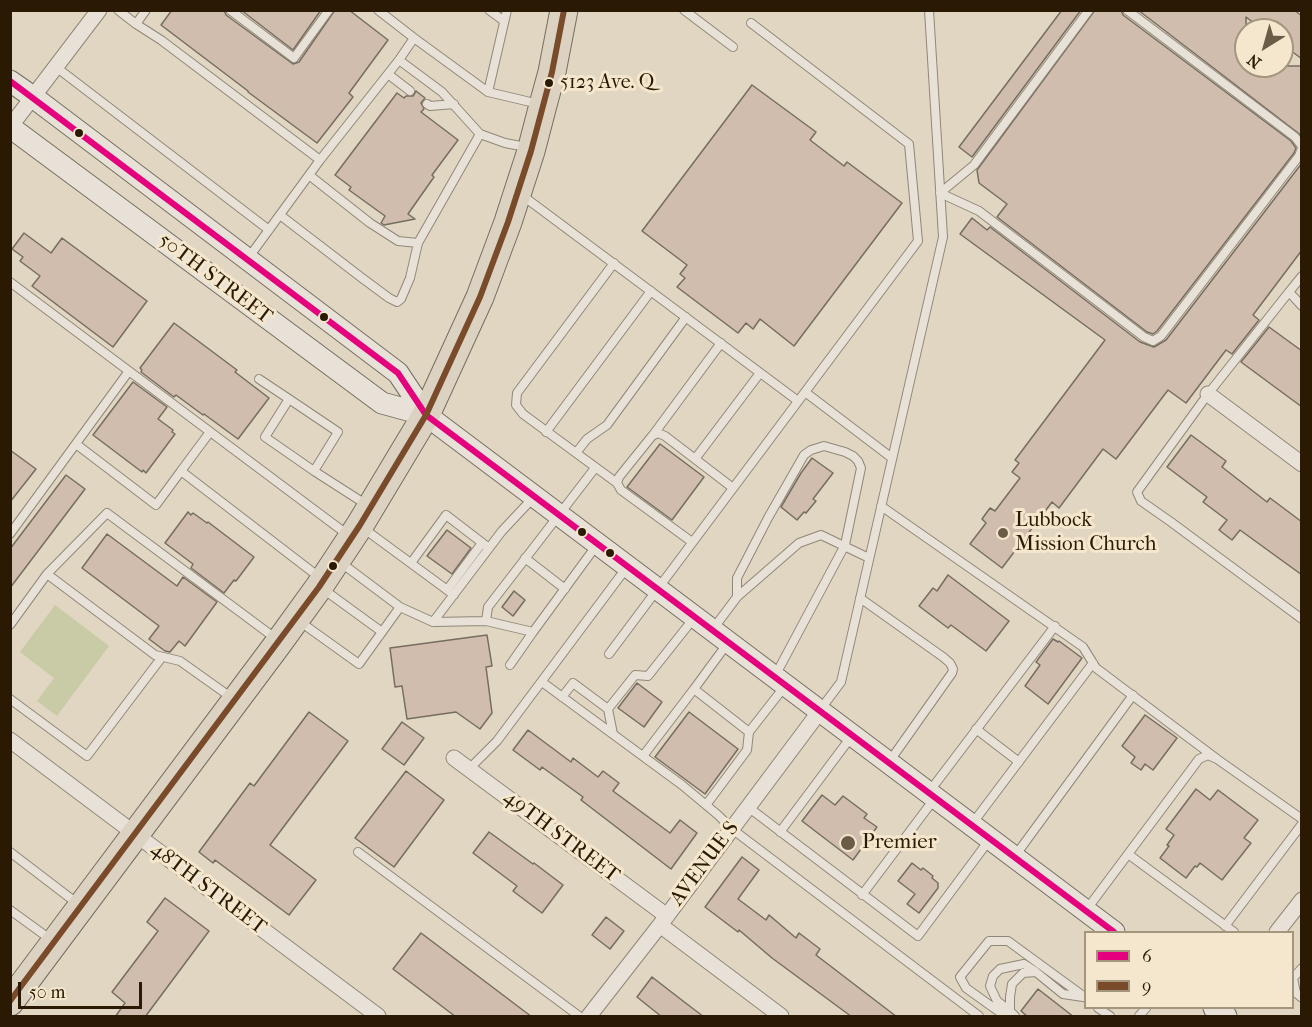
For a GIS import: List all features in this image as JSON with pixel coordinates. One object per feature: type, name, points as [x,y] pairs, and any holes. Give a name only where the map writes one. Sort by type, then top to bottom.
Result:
[{"type":"highway","points":[[10,1002],[280,642],[343,549],[426,415],[480,297],[518,192],[552,72],[564,10]]},
{"type":"main road","name":"50TH STREET","points":[[10,81],[398,373],[426,415],[1111,931]]},
{"type":"main road","name":"50TH STREET","points":[[10,127],[382,403],[426,415]]},
{"type":"street","points":[[10,127],[99,10]]},
{"type":"street","points":[[1208,394],[1302,464]]},
{"type":"street","name":"AVENUE S","points":[[589,1017],[820,711]]},
{"type":"street","name":"48TH STREET","points":[[10,740],[378,1017]]},
{"type":"street","name":"49TH STREET","points":[[454,758],[663,921],[781,1017]]},
{"type":"street","points":[[1278,931],[1302,900]]},
{"type":"lane","points":[[118,10],[320,160]]},
{"type":"lane","points":[[136,24],[146,10]]},
{"type":"lane","points":[[230,10],[294,58],[329,10]]},
{"type":"lane","points":[[378,10],[488,93],[543,105]]},
{"type":"lane","points":[[489,10],[504,21]]},
{"type":"lane","points":[[488,93],[507,10]]},
{"type":"lane","points":[[684,10],[733,47]]},
{"type":"lane","points":[[820,711],[841,682],[943,237],[929,10]]},
{"type":"lane","points":[[940,193],[974,165],[1089,10]]},
{"type":"lane","points":[[940,193],[979,211],[1144,337],[1153,341],[1161,336],[1299,156],[1302,147],[1295,137],[1127,10]]},
{"type":"lane","points":[[609,654],[918,241],[909,144],[751,23]]},
{"type":"lane","points":[[248,259],[320,160],[414,38]]},
{"type":"lane","points":[[399,60],[442,92],[480,134],[532,149]]},
{"type":"lane","points":[[56,67],[269,230]]},
{"type":"lane","points":[[388,74],[410,91]]},
{"type":"lane","points":[[427,104],[430,106],[454,104]]},
{"type":"lane","points":[[280,215],[397,302],[401,299],[410,278],[418,243],[480,134]]},
{"type":"lane","points":[[309,175],[370,223],[398,241],[418,243]]},
{"type":"lane","points":[[518,192],[798,401]]},
{"type":"lane","points":[[614,264],[517,393],[516,405],[523,414],[546,432],[617,483],[621,490],[692,542]]},
{"type":"lane","points":[[1302,276],[1208,394],[1137,492],[1141,501],[1302,619]]},
{"type":"lane","points":[[10,282],[210,432],[343,549],[400,607],[433,622],[486,621],[533,632]]},
{"type":"lane","points":[[546,432],[651,291]]},
{"type":"lane","points":[[1289,292],[1302,306]]},
{"type":"lane","points":[[576,453],[587,439],[607,425],[686,317]]},
{"type":"lane","points":[[617,483],[619,477],[721,343]]},
{"type":"lane","points":[[10,534],[129,371]]},
{"type":"lane","points":[[695,459],[760,372]]},
{"type":"lane","points":[[260,379],[338,432],[314,471]]},
{"type":"lane","points":[[805,392],[892,458]]},
{"type":"lane","points":[[289,399],[265,437],[314,471],[343,549],[382,632]]},
{"type":"lane","points":[[76,444],[156,505],[210,432]]},
{"type":"lane","points":[[652,436],[658,434],[665,436],[733,488]]},
{"type":"lane","points":[[643,756],[694,689],[737,597],[737,578],[804,455],[824,446],[853,456],[861,468],[845,545],[780,682],[749,732],[747,750],[706,805]]},
{"type":"lane","points":[[486,621],[488,607],[595,468]]},
{"type":"lane","points":[[181,471],[343,549],[411,563],[450,592]]},
{"type":"lane","points":[[433,622],[450,592],[486,545],[534,497]]},
{"type":"lane","points":[[881,506],[1083,646],[1096,668],[1217,759],[1302,819]]},
{"type":"lane","points":[[10,625],[47,574],[107,513],[280,642]]},
{"type":"lane","points":[[411,563],[446,515],[486,545]]},
{"type":"lane","points":[[737,597],[799,543],[821,535],[869,558]]},
{"type":"lane","points":[[510,664],[597,544]]},
{"type":"lane","points":[[525,558],[565,589]]},
{"type":"lane","points":[[469,769],[497,741],[627,567]]},
{"type":"lane","points":[[47,574],[155,656],[180,661],[236,701]]},
{"type":"lane","points":[[860,598],[943,657],[953,669],[888,763]]},
{"type":"lane","points":[[296,619],[358,664],[400,607]]},
{"type":"lane","points":[[608,709],[635,675],[648,676],[695,617]]},
{"type":"lane","points":[[862,895],[976,729],[1055,626]]},
{"type":"lane","points":[[10,699],[87,756],[162,657]]},
{"type":"lane","points":[[971,825],[1093,663]]},
{"type":"lane","points":[[542,682],[643,756],[706,805],[732,829],[980,1017]]},
{"type":"lane","points":[[562,697],[573,683],[608,709],[613,734]]},
{"type":"lane","points":[[694,689],[749,732]]},
{"type":"lane","points":[[1014,858],[1133,695]]},
{"type":"lane","points":[[976,729],[1019,762]]},
{"type":"lane","points":[[780,832],[852,736]]},
{"type":"lane","points":[[1085,911],[1199,759],[1208,755],[1217,759]]},
{"type":"lane","points":[[748,807],[918,936],[990,839]]},
{"type":"lane","points":[[1225,926],[1302,824]]},
{"type":"lane","points":[[10,852],[82,907]]},
{"type":"lane","points":[[358,852],[579,1017]]},
{"type":"lane","points":[[1128,854],[1231,931]]},
{"type":"lane","points":[[10,910],[55,943]]},
{"type":"lane","points":[[1010,1015],[966,988],[960,977],[989,941],[1008,941],[1084,996]]},
{"type":"lane","points":[[1010,1015],[997,1001],[990,986],[993,976],[1000,969],[1024,964],[1063,994],[1084,997]]},
{"type":"lane","points":[[1010,1015],[1012,984],[1023,973],[1036,972]]},
{"type":"lane","points":[[1294,983],[1296,993],[1302,998]]},
{"type":"green space","points":[[55,605],[109,646],[57,716],[37,701],[54,678],[20,652]]},
{"type":"building","points":[[172,10],[224,10],[226,15],[293,64],[299,62],[335,10],[349,10],[388,40],[349,93],[353,97],[317,143],[161,25]]},
{"type":"building","points":[[241,10],[321,10],[293,50]]},
{"type":"building","points":[[1062,10],[1081,10],[972,157],[959,147]]},
{"type":"building","points":[[1095,10],[1121,10],[1123,15],[1291,141],[1296,148],[1153,334],[1147,332],[997,217],[1007,204],[979,183],[977,170]]},
{"type":"building","points":[[1138,10],[1294,10],[1302,16],[1302,59],[1294,53],[1294,18],[1234,18],[1234,78],[1294,78],[1294,66],[1302,66],[1302,136]]},
{"type":"building","points":[[752,85],[816,132],[810,140],[844,166],[847,162],[902,203],[794,346],[760,319],[753,329],[746,323],[738,333],[677,287],[685,278],[680,274],[687,265],[642,231]]},
{"type":"building","points":[[416,91],[425,98],[421,103],[424,109],[421,112],[458,140],[432,175],[434,177],[408,214],[415,219],[384,225],[381,223],[385,216],[349,190],[351,187],[335,175],[397,93],[404,98],[413,96]]},
{"type":"building","points":[[1302,163],[1302,250],[1253,315],[1259,320],[1232,354],[1226,350],[1186,403],[1168,390],[1116,459],[1103,449],[1059,508],[1052,502],[1002,568],[970,544],[986,523],[982,519],[990,508],[995,511],[1020,478],[1012,472],[1019,463],[1015,460],[1105,340],[960,234],[972,218],[987,230],[990,227],[1140,342],[1154,347],[1166,340]]},
{"type":"building","points":[[24,233],[51,253],[62,238],[147,301],[113,347],[32,286],[40,276],[20,261],[23,257],[12,249]]},
{"type":"building","points":[[174,323],[237,370],[235,372],[269,398],[238,439],[176,395],[174,397],[141,372],[140,368]]},
{"type":"building","points":[[1269,327],[1302,351],[1302,407],[1241,362]]},
{"type":"building","points":[[133,382],[167,407],[158,419],[175,434],[146,473],[93,435]]},
{"type":"building","points":[[1191,435],[1226,461],[1222,467],[1267,502],[1270,498],[1302,522],[1302,575],[1240,530],[1232,540],[1219,530],[1227,520],[1203,502],[1207,497],[1167,467]]},
{"type":"building","points":[[660,444],[704,477],[672,520],[627,487]]},
{"type":"building","points":[[10,450],[36,469],[10,502]]},
{"type":"building","points":[[812,458],[833,473],[813,499],[816,501],[797,520],[781,507]]},
{"type":"building","points":[[66,475],[85,489],[10,588],[10,549]]},
{"type":"building","points":[[188,512],[208,522],[254,557],[224,593],[191,568],[193,564],[165,543]]},
{"type":"building","points":[[447,530],[471,548],[452,574],[427,556]]},
{"type":"building","points":[[107,534],[177,586],[183,577],[217,602],[185,646],[179,641],[170,652],[149,639],[159,626],[82,568]]},
{"type":"building","points":[[948,575],[1009,621],[986,651],[951,625],[948,628],[919,606],[933,588],[937,591]]},
{"type":"building","points":[[514,591],[525,600],[513,616],[502,607]]},
{"type":"building","points":[[487,635],[492,666],[486,667],[492,713],[480,729],[456,712],[407,719],[402,686],[395,687],[390,648]]},
{"type":"building","points":[[1053,639],[1082,658],[1048,704],[1025,686],[1040,665],[1036,662]]},
{"type":"building","points":[[637,683],[662,702],[644,727],[618,708]]},
{"type":"building","points":[[309,712],[348,741],[270,845],[316,880],[289,915],[215,860],[213,863],[199,852],[250,783],[254,786]]},
{"type":"building","points":[[689,712],[738,749],[705,794],[655,757]]},
{"type":"building","points":[[1145,715],[1177,738],[1153,770],[1145,764],[1141,770],[1131,763],[1135,757],[1122,746]]},
{"type":"building","points":[[402,722],[424,738],[404,765],[382,749]]},
{"type":"building","points":[[528,730],[571,762],[573,758],[598,777],[603,771],[619,783],[613,791],[670,833],[680,820],[697,833],[671,869],[581,800],[583,797],[542,767],[540,770],[513,750]]},
{"type":"building","points":[[406,771],[444,800],[394,867],[355,838]]},
{"type":"building","points":[[1196,789],[1210,800],[1218,790],[1258,820],[1244,838],[1251,843],[1222,880],[1200,863],[1186,878],[1160,858],[1174,835],[1166,829]]},
{"type":"building","name":"Premier","points":[[822,795],[835,805],[843,796],[867,814],[864,818],[877,827],[853,860],[802,821]]},
{"type":"building","points":[[489,832],[563,885],[542,913],[513,891],[517,886],[473,853]]},
{"type":"building","points":[[742,857],[759,870],[738,899],[766,920],[769,915],[796,938],[799,933],[820,949],[816,955],[897,1017],[852,1017],[772,958],[739,930],[738,932],[705,907]]},
{"type":"building","points":[[912,863],[921,870],[923,868],[938,883],[938,888],[919,913],[907,904],[915,894],[898,881]]},
{"type":"building","points":[[165,898],[209,931],[145,1017],[115,1017],[125,1003],[112,992],[158,931],[147,922]]},
{"type":"building","points":[[606,917],[624,931],[610,949],[592,935]]},
{"type":"building","points":[[421,933],[532,1017],[456,1017],[393,969]]},
{"type":"building","points":[[652,977],[704,1017],[662,1017],[637,997]]},
{"type":"building","points":[[1038,989],[1074,1017],[1028,1017],[1021,1011]]},
{"type":"transit line","name":"9","points":[[10,1001],[319,587],[360,525],[426,415],[480,297],[508,222],[531,151],[552,72],[564,10]]},
{"type":"transit line","name":"6","points":[[10,81],[398,373],[426,415],[1113,931]]},
{"type":"place","name":"5123 Ave. Q","points":[[549,83]]},
{"type":"place","name":"Lubbock Mission Church","points":[[1003,533]]},
{"type":"place","name":"Premier","points":[[848,843]]}]
